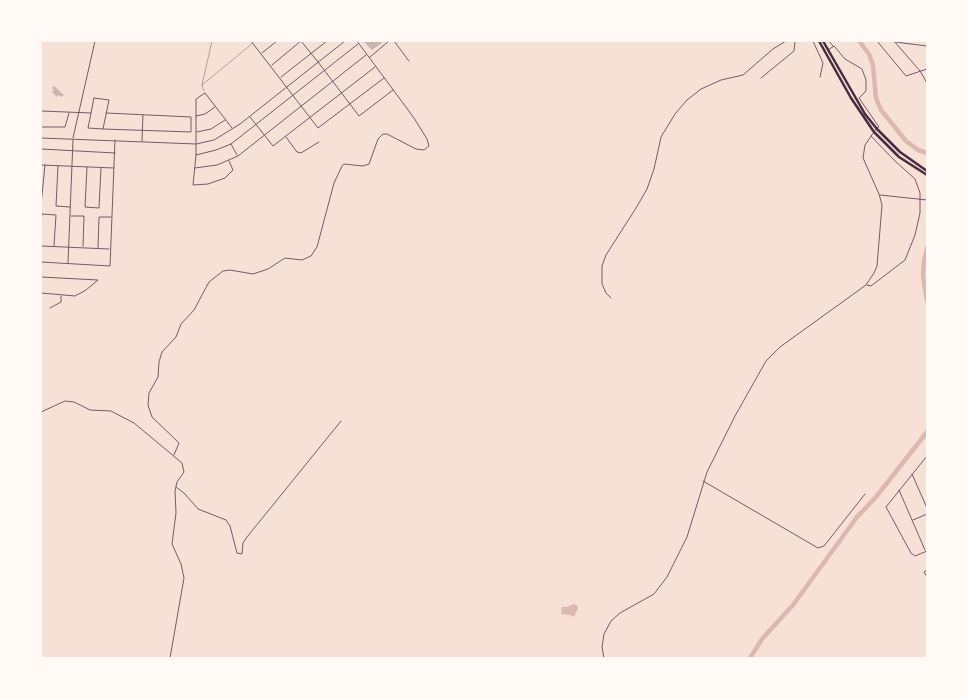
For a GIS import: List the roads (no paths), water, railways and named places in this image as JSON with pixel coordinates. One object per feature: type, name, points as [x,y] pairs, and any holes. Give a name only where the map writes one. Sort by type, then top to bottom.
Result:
[{"type":"highway","points":[[819,41],[851,98],[889,148],[927,175]]},
{"type":"highway","points":[[823,41],[875,130],[904,156],[927,171]]},
{"type":"street","points":[[68,263],[73,139],[95,41]]},
{"type":"street","points":[[212,41],[202,85],[205,93],[232,129]]},
{"type":"street","points":[[262,53],[277,41]]},
{"type":"street","points":[[271,66],[301,41],[359,116],[394,89]]},
{"type":"street","points":[[281,78],[327,41]]},
{"type":"street","points":[[41,138],[196,144],[214,140],[250,117],[346,41]]},
{"type":"street","points":[[174,455],[179,442],[154,420],[148,405],[150,391],[158,377],[162,352],[176,337],[183,321],[194,310],[209,282],[220,272],[230,270],[253,274],[268,269],[285,258],[302,260],[310,256],[316,247],[334,183],[342,166],[344,164],[364,166],[369,164],[378,139],[382,134],[387,134],[416,149],[424,150],[428,148],[428,143],[422,130],[394,89],[356,41]]},
{"type":"street","points":[[369,58],[389,41]]},
{"type":"street","points":[[394,41],[409,61]]},
{"type":"street","points":[[611,298],[604,291],[602,284],[602,266],[606,255],[646,189],[654,170],[661,137],[675,114],[687,100],[701,89],[721,80],[743,75],[773,49],[786,41]]},
{"type":"street","points":[[761,78],[794,50],[795,41]]},
{"type":"street","points":[[813,41],[822,63],[820,77]]},
{"type":"street","points":[[604,658],[602,647],[604,634],[611,621],[620,613],[654,594],[667,577],[687,537],[703,481],[735,416],[770,356],[866,285],[876,266],[882,214],[879,194],[863,158],[865,145],[870,136],[879,127],[859,98],[866,91],[865,74],[862,69],[845,60],[830,41]]},
{"type":"street","points":[[877,41],[906,76],[927,69]]},
{"type":"street","points":[[202,85],[252,42],[318,128],[384,77]]},
{"type":"street","points":[[894,42],[920,71],[927,83]]},
{"type":"street","points":[[894,42],[927,46]]},
{"type":"street","points":[[196,155],[231,144],[358,44]]},
{"type":"street","points":[[828,50],[834,46]]},
{"type":"street","points":[[195,168],[211,166],[238,156],[367,55]]},
{"type":"street","points":[[250,117],[273,146],[376,66]]},
{"type":"street","points":[[205,93],[196,99],[196,155],[192,185],[208,184],[223,179],[232,173],[233,170],[229,160]]},
{"type":"street","points":[[103,129],[109,100],[94,98],[88,128],[103,129],[191,132],[191,117]]},
{"type":"street","points":[[106,113],[191,117],[205,114],[216,107]]},
{"type":"street","points":[[41,111],[91,113]]},
{"type":"street","points":[[41,127],[65,128],[69,112]]},
{"type":"street","points":[[142,141],[143,115]]},
{"type":"street","points":[[196,132],[211,129],[226,120]]},
{"type":"street","points":[[866,285],[871,286],[905,260],[918,225],[920,200],[915,178],[870,136]]},
{"type":"street","points":[[286,137],[297,152],[301,153],[319,142]]},
{"type":"street","points":[[41,262],[110,266],[116,140]]},
{"type":"street","points":[[231,144],[238,156]]},
{"type":"street","points":[[41,149],[115,153]]},
{"type":"street","points":[[41,165],[114,168]]},
{"type":"street","points":[[41,205],[45,165]]},
{"type":"street","points":[[58,165],[56,206],[70,207]]},
{"type":"street","points":[[87,167],[85,207],[99,208],[101,168]]},
{"type":"street","points":[[879,194],[926,200]]},
{"type":"street","points":[[41,220],[42,214],[56,215],[54,246]]},
{"type":"street","points":[[70,216],[84,216],[83,248]]},
{"type":"street","points":[[98,248],[99,217],[112,218]]},
{"type":"street","points":[[41,246],[110,249]]},
{"type":"street","points":[[41,277],[98,280],[75,296],[41,293]]},
{"type":"street","points":[[50,308],[61,302],[61,295]]},
{"type":"street","points":[[41,412],[65,401],[74,402],[90,410],[111,411],[134,424],[180,460],[184,472],[176,487],[176,513],[172,544],[181,564],[184,578],[170,658]]},
{"type":"street","points":[[176,487],[184,493],[198,510],[226,520],[230,526],[237,553],[242,554],[243,543],[247,537],[341,421]]},
{"type":"street","points":[[926,457],[927,462]]},
{"type":"street","points":[[899,489],[926,551],[915,556],[886,507],[899,489],[926,457]]},
{"type":"street","points":[[912,473],[927,508]]},
{"type":"street","points":[[703,481],[818,548],[824,546],[866,494]]},
{"type":"street","points":[[912,520],[927,514]]},
{"type":"street","points":[[927,570],[924,572],[927,577]]},
{"type":"waterway","points":[[859,41],[869,54],[873,65],[876,98],[881,110],[906,141],[918,150],[927,153]]},
{"type":"waterway","points":[[927,248],[923,276],[927,301]]},
{"type":"waterway","points":[[750,658],[762,639],[793,605],[857,517],[876,497],[927,432]]}]
